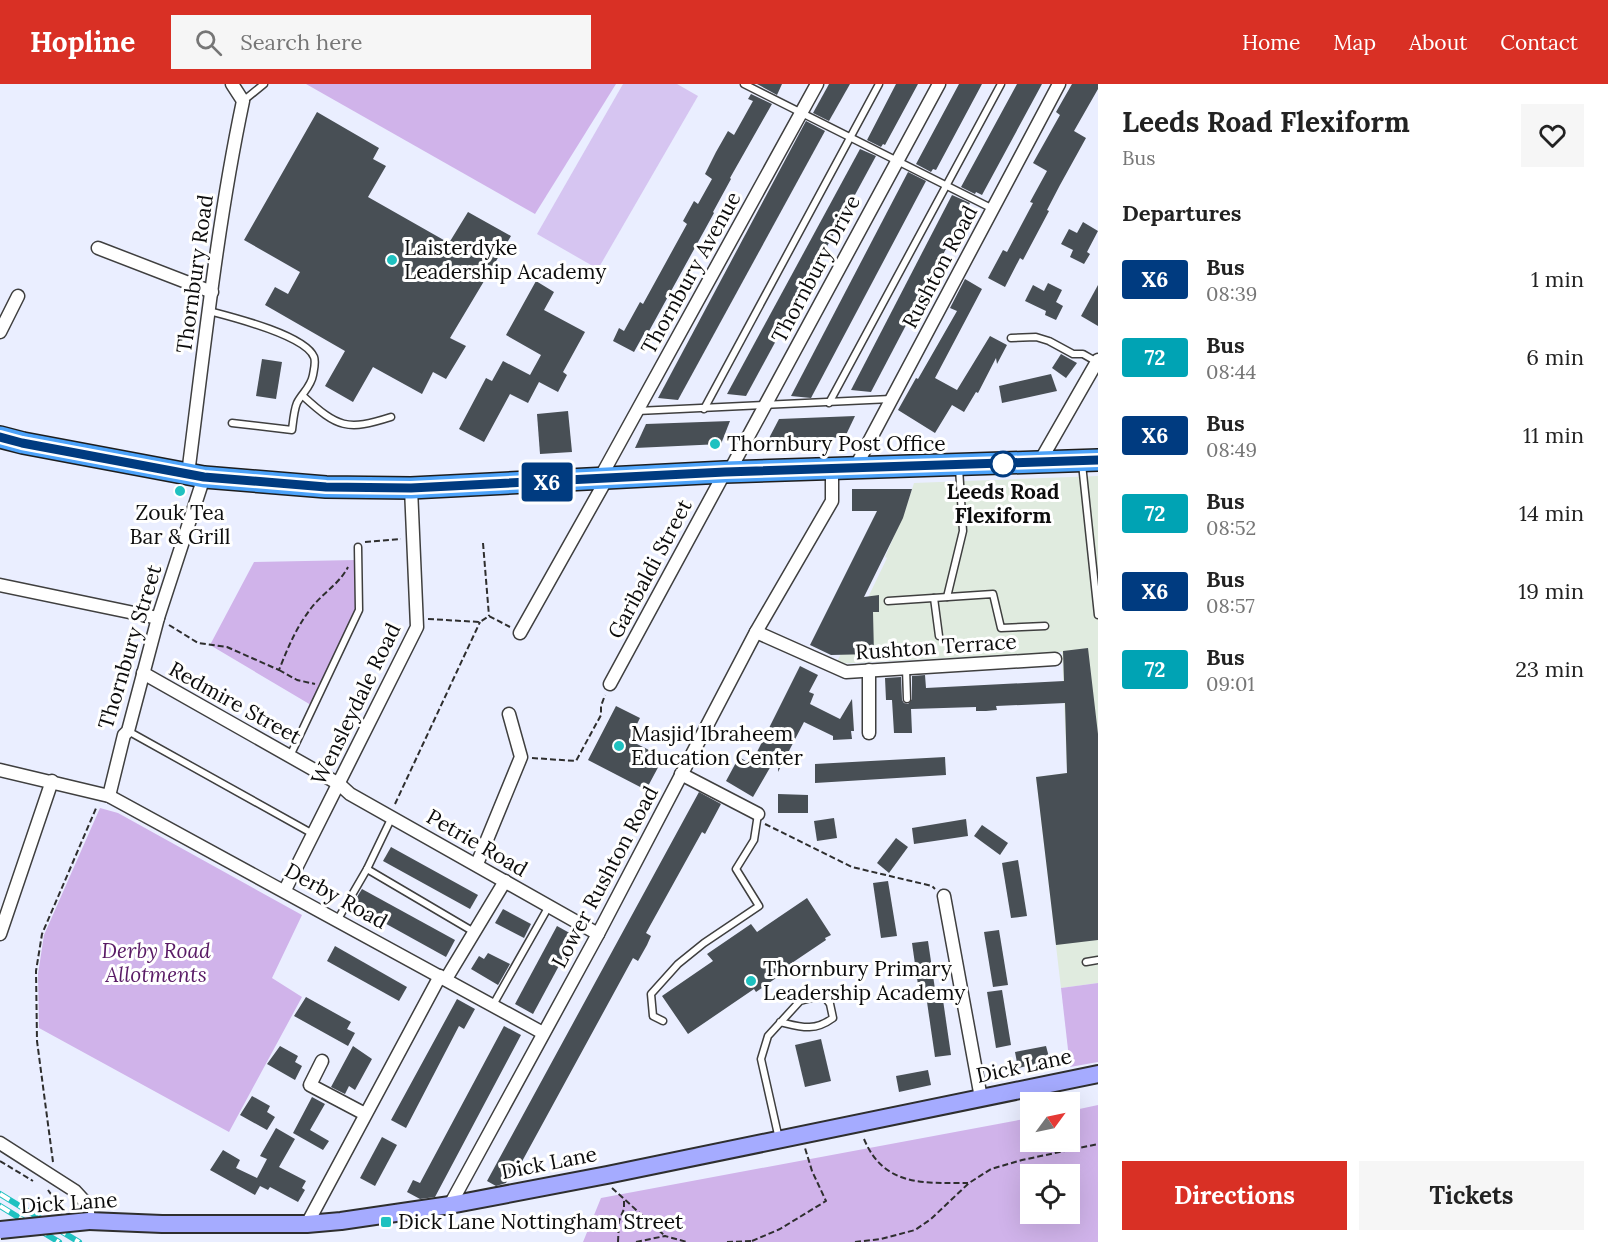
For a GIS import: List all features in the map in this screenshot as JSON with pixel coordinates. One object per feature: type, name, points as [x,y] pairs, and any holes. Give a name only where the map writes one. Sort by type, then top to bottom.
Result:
[{"type":"highway","points":[[0,437],[196,476],[326,487],[411,488],[727,472],[1090,460]]},
{"type":"street","points":[[232,84],[243,101]]},
{"type":"street","name":"Thornbury Avenue","points":[[520,633],[602,480],[636,411],[817,84]]},
{"type":"street","name":"Thornbury Drive","points":[[727,472],[939,84]]},
{"type":"street","name":"Rushton Road","points":[[855,468],[1059,84]]},
{"type":"street","name":"Thornbury Road","points":[[196,476],[209,311],[233,151],[243,101]]},
{"type":"street","points":[[98,248],[212,292]]},
{"type":"street","points":[[0,332],[18,296]]},
{"type":"street","points":[[1039,463],[1097,361]]},
{"type":"street","name":"Lower Rushton Road","points":[[450,1205],[598,934],[756,632],[832,501],[831,469]]},
{"type":"street","name":"Garibaldi Street","points":[[610,684],[727,472]]},
{"type":"street","name":"Thornbury Street","points":[[105,795],[124,735],[128,731],[196,476]]},
{"type":"street","name":"Wensleydale Road","points":[[285,890],[417,627],[411,488]]},
{"type":"street","points":[[0,585],[158,618]]},
{"type":"street","name":"Rushton Terrace","points":[[756,632],[846,672],[1054,659]]},
{"type":"street","points":[[868,670],[869,733]]},
{"type":"street","name":"Redmire Street","points":[[143,673],[339,784]]},
{"type":"street","points":[[477,864],[521,758],[509,714]]},
{"type":"street","name":"Derby Road","points":[[0,771],[105,795],[285,890],[543,1032]]},
{"type":"street","points":[[681,774],[758,814]]},
{"type":"street","points":[[0,934],[52,782]]},
{"type":"street","name":"Petrie Road","points":[[339,784],[350,794],[598,934]]},
{"type":"street","points":[[307,1224],[365,1114],[443,977],[505,881]]},
{"type":"street","points":[[944,896],[981,1098]]},
{"type":"street","points":[[322,1061],[310,1085],[365,1114]]},
{"type":"street","name":"Dick Lane","points":[[0,1230],[89,1221],[162,1224],[307,1224],[450,1205],[1098,1074]]},
{"type":"street","points":[[0,1143],[75,1191],[87,1204],[89,1221]]},
{"type":"lane","points":[[243,101],[264,84]]},
{"type":"lane","points":[[745,84],[993,209]]},
{"type":"lane","points":[[704,409],[879,84]]},
{"type":"lane","points":[[829,403],[1001,84]]},
{"type":"lane","points":[[209,311],[246,320],[276,331],[310,350],[315,359],[313,378],[298,402],[292,430],[232,423]]},
{"type":"lane","points":[[1011,338],[1036,337],[1073,354],[1083,354],[1097,361]]},
{"type":"lane","points":[[303,396],[330,417],[348,426],[364,426],[391,417]]},
{"type":"lane","points":[[636,411],[891,399]]},
{"type":"lane","points":[[1090,460],[1098,615]]},
{"type":"lane","points":[[947,597],[963,531],[958,464]]},
{"type":"lane","points":[[290,756],[359,610],[358,548]]},
{"type":"lane","points":[[888,601],[993,594],[1001,628],[1045,626]]},
{"type":"lane","points":[[934,598],[939,636]]},
{"type":"lane","points":[[906,668],[907,699]]},
{"type":"lane","points":[[128,731],[313,834]]},
{"type":"lane","points":[[663,1021],[653,1016],[651,994],[678,964],[704,943],[759,906],[736,869],[754,840],[758,814]]},
{"type":"lane","points":[[338,919],[367,869],[391,817]]},
{"type":"lane","points":[[367,869],[474,932]]},
{"type":"lane","points":[[493,1005],[549,906]]},
{"type":"lane","points":[[1086,962],[1098,960]]},
{"type":"lane","points":[[779,1140],[760,1059],[768,1036],[780,1022],[800,1001],[823,995],[830,1004],[833,1018],[822,1026],[802,1027],[780,1022]]},
{"type":"path","points":[[279,670],[292,636],[313,606],[342,579],[361,542],[413,539]]},
{"type":"path","points":[[483,543],[489,615]]},
{"type":"path","points":[[489,615],[520,633]]},
{"type":"path","points":[[391,817],[480,622],[489,615]]},
{"type":"path","points":[[158,618],[198,643],[227,647],[297,680],[324,686]]},
{"type":"path","points":[[416,619],[480,622]]},
{"type":"path","points":[[521,758],[576,761],[602,715],[601,706],[610,684]]},
{"type":"path","points":[[55,1177],[37,1041],[36,971],[42,934],[105,795]]},
{"type":"path","points":[[758,814],[762,822],[852,867],[932,886],[944,896]]},
{"type":"path","points":[[864,1139],[879,1162],[894,1174],[911,1181],[969,1183]]},
{"type":"path","points":[[855,1242],[881,1239],[915,1230],[931,1219],[969,1183],[991,1169],[1098,1144]]},
{"type":"path","points":[[727,1242],[752,1242],[780,1229],[826,1201],[805,1148]]},
{"type":"path","points":[[0,1161],[38,1184]]},
{"type":"path","points":[[612,1188],[665,1236],[687,1242]]},
{"type":"path","points":[[48,1190],[56,1206]]},
{"type":"path","points":[[618,1242],[619,1221],[624,1209],[624,1200]]},
{"type":"path","points":[[636,1242],[665,1236]]},
{"type":"shaded area","points":[[623,84],[677,84],[698,96],[598,269],[537,234]]},
{"type":"shaded area","points":[[1098,476],[1098,983],[1061,988],[1036,777],[1067,773],[1062,652],[836,664],[887,558],[885,557],[905,511],[914,483]]},
{"type":"green space","points":[[306,84],[616,84],[535,214]]},
{"type":"green space","points":[[356,560],[356,611],[311,705],[210,645],[254,562]]},
{"type":"green space","name":"Derby Road Allotments","points":[[100,808],[118,813],[302,915],[272,978],[302,997],[229,1132],[39,1028],[38,974],[44,935]]},
{"type":"green space","points":[[1098,983],[1098,1062],[1070,1067],[1061,988]]},
{"type":"green space","points":[[1098,1105],[1098,1242],[583,1242],[601,1198],[1020,1120],[1020,1152],[1080,1152],[1080,1109]]},
{"type":"building","points":[[757,84],[782,84],[777,95]]},
{"type":"building","points":[[829,84],[850,84],[829,121],[813,113]]},
{"type":"building","points":[[896,84],[918,84],[885,145],[881,147],[867,140]]},
{"type":"building","points":[[959,84],[982,84],[936,170],[933,169],[931,172],[916,164]]},
{"type":"building","points":[[1017,84],[1042,84],[982,195],[976,192],[975,194],[961,187]]},
{"type":"building","points":[[1072,84],[1098,84],[1098,89],[1074,131],[1086,138],[1023,260],[1020,258],[1005,287],[988,278],[1003,250],[1007,252],[1047,171],[1033,163],[1060,115],[1056,112]]},
{"type":"building","points":[[751,94],[772,104],[648,333],[645,332],[634,352],[613,341],[619,328],[624,331],[640,302],[643,304],[687,224],[683,221],[694,201],[698,204],[712,179],[705,174],[716,152],[728,131],[734,135],[753,101],[748,99]]},
{"type":"building","points":[[317,112],[379,148],[373,159],[386,166],[368,197],[449,243],[468,212],[511,236],[450,338],[466,346],[446,379],[433,372],[422,394],[373,367],[353,402],[325,386],[345,351],[265,305],[275,287],[288,294],[300,272],[244,240]]},
{"type":"building","points":[[806,121],[825,131],[678,400],[658,398]]},
{"type":"building","points":[[860,149],[876,156],[746,396],[727,394]]},
{"type":"building","points":[[908,172],[926,181],[811,398],[791,396]]},
{"type":"building","points":[[952,195],[970,203],[871,392],[851,390]]},
{"type":"building","points":[[1083,222],[1098,231],[1087,252],[1090,254],[1084,264],[1070,257],[1073,250],[1061,244],[1069,229],[1077,233]]},
{"type":"building","points":[[965,279],[982,289],[935,378],[957,390],[990,336],[1007,345],[997,364],[996,358],[978,393],[976,392],[964,412],[952,405],[935,433],[898,410],[957,311],[950,308]]},
{"type":"building","points":[[536,281],[554,292],[544,310],[585,332],[563,372],[567,375],[558,392],[539,382],[528,403],[510,394],[484,442],[459,429],[486,378],[492,381],[503,361],[530,375],[541,355],[506,335]]},
{"type":"building","points":[[1048,283],[1062,290],[1056,302],[1063,306],[1056,320],[1045,315],[1046,311],[1025,301],[1033,285],[1044,291]]},
{"type":"building","points":[[1098,285],[1098,326],[1081,316]]},
{"type":"building","points":[[1061,354],[1077,363],[1066,378],[1052,368]]},
{"type":"building","points":[[262,359],[282,362],[276,399],[256,396]]},
{"type":"building","points":[[1051,374],[1057,391],[1002,403],[999,386]]},
{"type":"building","points":[[568,411],[572,452],[540,454],[537,414]]},
{"type":"building","points":[[855,416],[845,437],[767,442],[779,419]]},
{"type":"building","points":[[730,421],[721,444],[635,448],[646,424]]},
{"type":"building","points":[[852,489],[912,489],[903,518],[864,597],[879,595],[879,612],[873,612],[874,654],[831,655],[810,645],[877,511],[852,511]]},
{"type":"building","points":[[1088,648],[1098,734],[1098,940],[1056,945],[1036,777],[1067,773],[1065,703],[996,706],[997,710],[986,711],[976,711],[976,707],[911,709],[912,733],[894,733],[892,700],[886,700],[885,678],[901,677],[902,700],[908,704],[912,699],[912,676],[925,675],[926,688],[1064,681],[1063,651]]},
{"type":"building","points":[[800,666],[818,675],[809,692],[814,694],[810,704],[840,719],[852,699],[854,731],[851,731],[852,739],[833,740],[833,736],[804,722],[778,772],[779,752],[753,797],[726,781],[739,757],[751,764]]},
{"type":"building","name":"Masjid Ibraheem Education Center","points":[[616,706],[640,718],[629,740],[655,753],[653,755],[662,760],[646,790],[588,760]]},
{"type":"building","points":[[945,757],[946,775],[815,783],[815,764]]},
{"type":"building","points":[[699,792],[721,804],[705,834],[702,832],[646,933],[651,936],[647,945],[638,961],[633,958],[513,1178],[510,1176],[506,1183],[496,1186],[487,1181]]},
{"type":"building","points":[[778,794],[808,795],[808,813],[778,813]]},
{"type":"building","points":[[834,818],[837,838],[817,841],[814,821]]},
{"type":"building","points":[[966,819],[968,836],[914,844],[912,828]]},
{"type":"building","points":[[982,825],[1008,843],[1000,855],[974,836]]},
{"type":"building","points":[[896,838],[908,847],[889,873],[877,863]]},
{"type":"building","points":[[391,847],[478,895],[470,909],[383,861]]},
{"type":"building","points":[[1018,860],[1027,916],[1011,918],[1002,863]]},
{"type":"building","points":[[888,881],[897,936],[881,938],[873,883]]},
{"type":"building","points":[[362,889],[455,940],[446,957],[352,905]]},
{"type":"building","points":[[807,898],[831,935],[777,973],[779,976],[756,992],[754,989],[688,1034],[662,996],[713,961],[707,954],[751,924],[757,932]]},
{"type":"building","points":[[503,909],[531,924],[524,938],[495,923]]},
{"type":"building","points":[[557,926],[575,936],[533,1014],[515,1004]]},
{"type":"building","points":[[999,930],[1008,985],[993,987],[984,932]]},
{"type":"building","points":[[928,941],[936,996],[920,999],[912,943]]},
{"type":"building","points":[[335,946],[407,987],[399,1001],[327,961]]},
{"type":"building","points":[[488,953],[510,964],[498,985],[471,969],[479,956],[484,959]]},
{"type":"building","points":[[1002,990],[1011,1045],[996,1048],[987,992]]},
{"type":"building","points":[[306,997],[351,1022],[347,1029],[355,1033],[348,1046],[294,1016]]},
{"type":"building","points":[[457,999],[475,1009],[464,1029],[459,1026],[406,1128],[391,1120]]},
{"type":"building","points":[[943,1000],[951,1055],[935,1057],[927,1002]]},
{"type":"building","points":[[504,1026],[521,1035],[435,1197],[420,1199],[407,1192],[413,1180],[420,1183]]},
{"type":"building","points":[[821,1039],[831,1081],[805,1087],[795,1045]]},
{"type":"building","points":[[280,1046],[298,1056],[295,1062],[302,1066],[295,1080],[267,1064]]},
{"type":"building","points":[[353,1046],[372,1059],[355,1090],[349,1086],[345,1094],[331,1087]]},
{"type":"building","points":[[1046,1046],[1050,1061],[1018,1068],[1015,1052]]},
{"type":"building","points":[[928,1070],[931,1085],[899,1092],[896,1076]]},
{"type":"building","points":[[252,1096],[270,1106],[267,1112],[275,1117],[267,1130],[240,1115]]},
{"type":"building","points":[[312,1097],[325,1104],[310,1130],[329,1141],[323,1150],[293,1133]]},
{"type":"building","points":[[276,1128],[295,1139],[279,1167],[306,1181],[302,1188],[305,1190],[298,1202],[270,1187],[268,1190],[260,1186],[255,1195],[210,1170],[223,1150],[240,1160],[236,1168],[257,1178],[267,1159],[260,1156]]},
{"type":"building","points":[[382,1137],[397,1145],[375,1186],[360,1178]]},
{"type":"railway","points":[[0,1194],[79,1242]]},
{"type":"railway","points":[[0,1206],[59,1242]]},
{"type":"bus line","name":"X6","points":[[0,437],[204,477],[326,487],[411,488],[725,472],[1098,460]]},
{"type":"place","name":"Laisterdyke Leadership Academy","points":[[392,260]]},
{"type":"place","name":"Thornbury Post Office","points":[[715,444]]},
{"type":"place","name":"Leeds Road Flexiform","points":[[1003,464]]},
{"type":"place","name":"Zouk Tea Bar & Grill","points":[[180,491]]},
{"type":"place","name":"Masjid Ibraheem Education Center","points":[[619,746]]},
{"type":"place","name":"Thornbury Primary Leadership Academy","points":[[751,981]]},
{"type":"place","name":"Dick Lane Nottingham Street","points":[[386,1222]]}]
